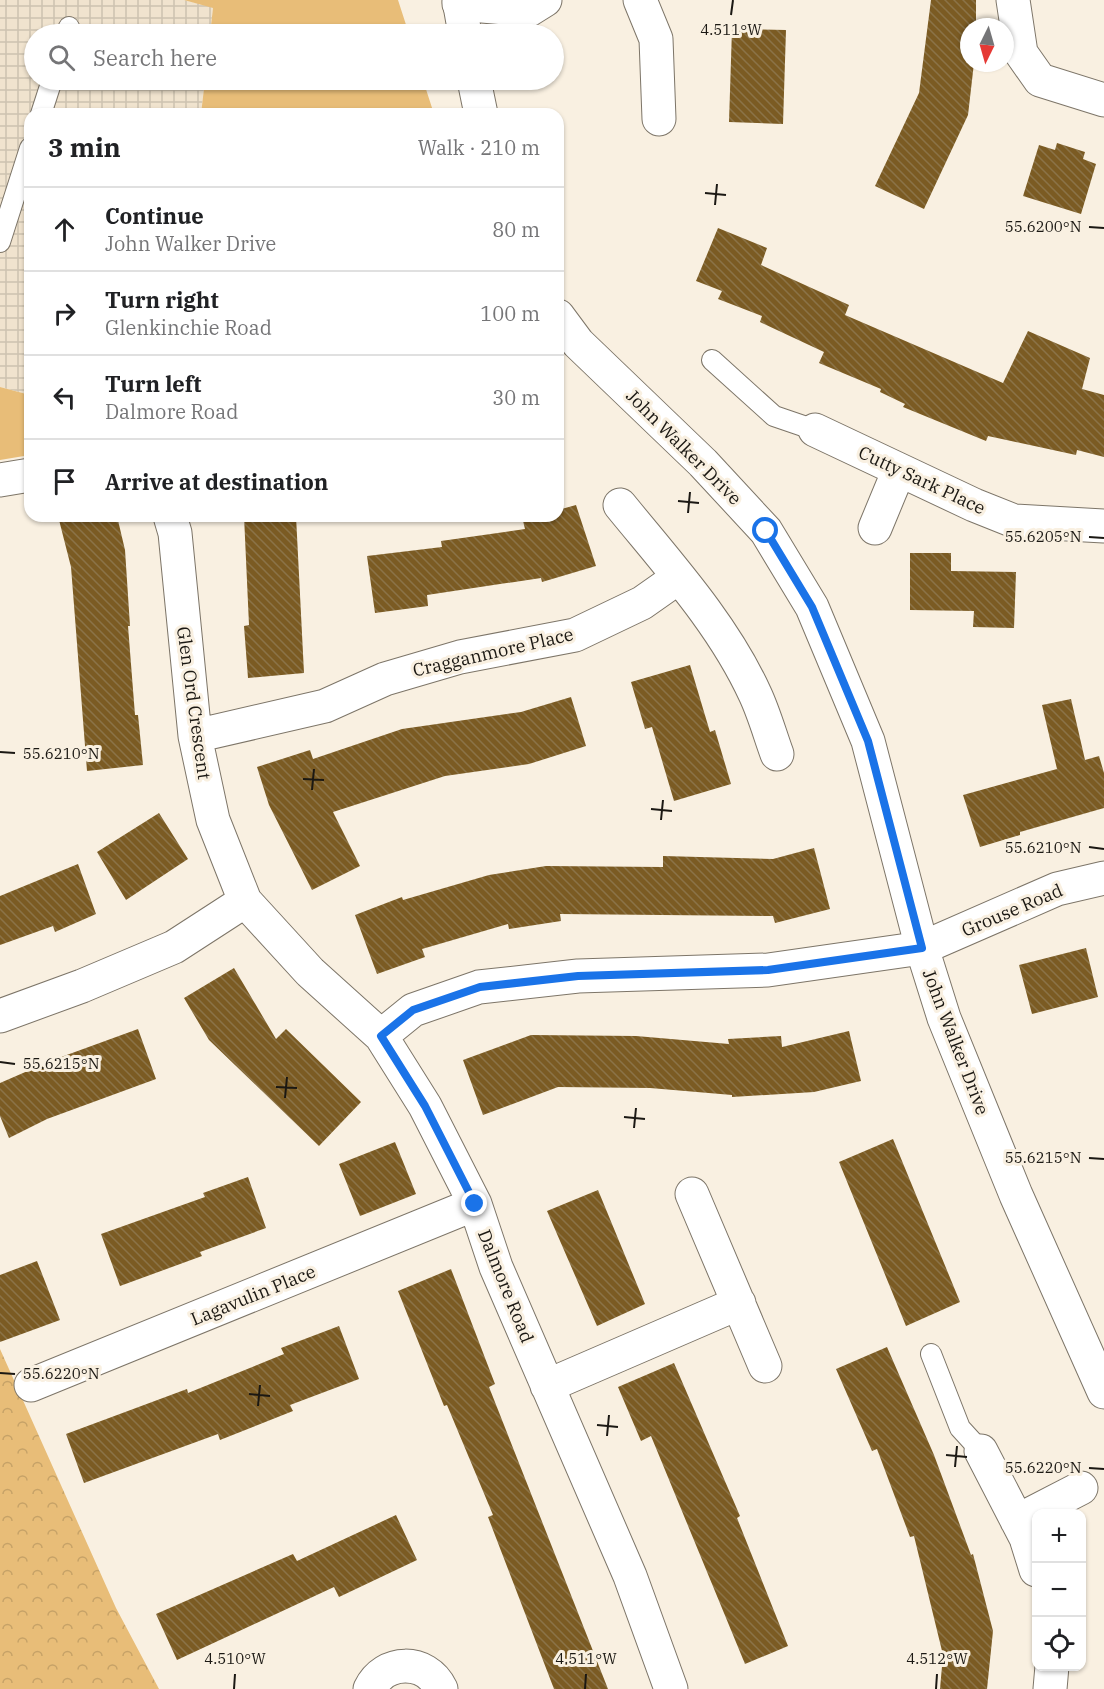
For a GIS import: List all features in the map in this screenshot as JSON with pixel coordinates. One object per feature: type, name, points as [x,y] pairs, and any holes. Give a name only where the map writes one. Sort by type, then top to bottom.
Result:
[{"type":"street","points":[[461,13],[529,10],[545,0]]},
{"type":"street","points":[[640,0],[656,39],[659,119]]},
{"type":"street","points":[[1013,0],[1021,53],[1040,80],[1104,100]]},
{"type":"street","points":[[476,90],[480,108]]},
{"type":"street","name":"John Walker Drive","points":[[564,323],[578,343],[703,463],[766,531],[812,607],[868,741],[922,948],[944,1018],[1016,1195],[1104,1392]]},
{"type":"street","name":"Cutty Sark Place","points":[[815,430],[1014,521],[1104,526]]},
{"type":"street","points":[[875,528],[899,470]]},
{"type":"street","points":[[0,480],[24,476]]},
{"type":"street","points":[[620,505],[679,577],[727,646],[756,694],[777,754]]},
{"type":"street","name":"Glen Ord Crescent","points":[[172,522],[175,533],[195,736],[213,820],[245,901]]},
{"type":"street","name":"Cragganmore Place","points":[[195,736],[325,706],[385,679],[460,657],[575,635],[642,603],[679,577]]},
{"type":"street","name":"Grouse Road","points":[[381,1036],[413,1010],[480,987],[578,976],[768,970],[922,948],[1057,889],[1104,878]]},
{"type":"street","points":[[0,1016],[82,986],[174,947],[245,901]]},
{"type":"street","name":"Dalmore Road","points":[[245,901],[310,972],[381,1036],[425,1106],[475,1204],[496,1267],[630,1576],[671,1689]]},
{"type":"street","points":[[692,1194],[765,1366]]},
{"type":"street","name":"Lagavulin Place","points":[[31,1385],[475,1204]]},
{"type":"street","points":[[548,1386],[739,1303]]},
{"type":"street","points":[[981,1450],[1017,1521],[1033,1563]]},
{"type":"street","points":[[1017,1521],[1081,1488]]},
{"type":"street","points":[[370,1689],[383,1672],[396,1666],[410,1665],[423,1669],[433,1676],[441,1689]]},
{"type":"street","points":[[1050,1689],[1052,1671]]},
{"type":"lane","points":[[43,108],[49,90]]},
{"type":"lane","points":[[0,242],[24,167]]},
{"type":"lane","points":[[712,360],[774,416],[815,430]]},
{"type":"lane","points":[[931,1354],[960,1428],[981,1450]]},
{"type":"shaded area","points":[[0,0],[184,0],[213,7],[211,24],[24,24],[24,90],[204,90],[202,108],[24,108],[24,393],[0,387]]},
{"type":"green space","points":[[184,0],[398,0],[406,24],[211,24],[213,8]]},
{"type":"green space","points":[[204,90],[426,90],[432,108],[202,108]]},
{"type":"green space","points":[[0,387],[24,393],[24,456],[0,460]]},
{"type":"green space","points":[[0,1349],[116,1608],[159,1689],[0,1689]]},
{"type":"building","points":[[931,0],[976,0],[976,18],[960,18],[960,72],[973,72],[968,115],[924,209],[875,186],[919,93]]},
{"type":"building","points":[[732,29],[786,30],[783,124],[729,122]]},
{"type":"building","points":[[1057,143],[1085,152],[1083,159],[1096,164],[1081,214],[1023,196],[1039,145],[1055,150]]},
{"type":"building","points":[[718,228],[767,248],[761,265],[849,305],[845,315],[1003,383],[1028,331],[1090,358],[1082,389],[1104,395],[1104,457],[1077,450],[1076,455],[988,436],[986,441],[903,407],[905,404],[880,392],[881,389],[819,363],[824,352],[760,322],[762,316],[718,299],[722,291],[696,281]]},
{"type":"building","points":[[576,505],[596,566],[542,582],[541,578],[427,595],[428,606],[375,613],[367,556],[442,547],[441,541],[525,529],[523,522],[564,522],[564,508]]},
{"type":"building","points":[[60,522],[118,522],[125,550],[135,715],[138,715],[143,765],[87,771],[71,567]]},
{"type":"building","points":[[244,522],[296,522],[304,673],[248,678],[244,626],[249,625]]},
{"type":"building","points":[[910,553],[951,553],[951,571],[1016,572],[1014,628],[973,627],[974,611],[910,610]]},
{"type":"building","points":[[690,665],[710,732],[715,730],[731,784],[674,801],[652,727],[645,729],[631,682]]},
{"type":"building","points":[[571,697],[586,746],[529,764],[445,776],[333,812],[360,866],[312,890],[269,805],[257,767],[310,750],[313,759],[402,729],[521,712]]},
{"type":"building","points":[[1071,699],[1085,760],[1099,756],[1104,773],[1104,808],[1020,832],[1020,835],[980,847],[963,795],[1057,769],[1042,705]]},
{"type":"building","points":[[159,813],[188,859],[126,900],[97,852]]},
{"type":"building","points":[[814,848],[830,909],[775,923],[773,916],[560,914],[561,921],[509,929],[508,924],[422,949],[425,957],[377,974],[355,915],[402,897],[403,900],[489,875],[546,866],[663,867],[663,856],[773,859]]},
{"type":"building","points":[[78,864],[96,914],[55,932],[53,926],[0,945],[0,896]]},
{"type":"building","points":[[1086,948],[1098,997],[1032,1014],[1019,965]]},
{"type":"building","points":[[234,968],[276,1039],[286,1029],[361,1102],[319,1146],[209,1040],[184,998]]},
{"type":"building","points":[[138,1029],[156,1079],[47,1119],[9,1138],[0,1116],[0,1083],[53,1060]]},
{"type":"building","points":[[849,1031],[861,1081],[814,1092],[732,1097],[732,1095],[650,1088],[558,1087],[483,1115],[463,1060],[531,1035],[636,1036],[729,1044],[728,1039],[781,1036],[782,1047]]},
{"type":"building","points":[[893,1139],[960,1302],[906,1326],[839,1162]]},
{"type":"building","points":[[395,1142],[416,1194],[360,1216],[339,1164]]},
{"type":"building","points":[[248,1177],[266,1228],[200,1252],[202,1256],[120,1286],[101,1234],[205,1197],[203,1193]]},
{"type":"building","points":[[598,1190],[645,1304],[597,1326],[547,1211]]},
{"type":"building","points":[[37,1261],[60,1320],[0,1342],[0,1275]]},
{"type":"building","points":[[451,1269],[495,1384],[489,1387],[608,1689],[554,1689],[488,1517],[493,1515],[447,1405],[444,1406],[398,1291]]},
{"type":"building","points":[[339,1326],[359,1379],[290,1405],[293,1411],[220,1440],[218,1434],[84,1483],[66,1434],[187,1389],[188,1393],[284,1354],[281,1348]]},
{"type":"building","points":[[887,1347],[934,1455],[971,1555],[973,1554],[993,1631],[987,1689],[940,1689],[943,1655],[914,1536],[910,1537],[877,1449],[872,1451],[836,1369]]},
{"type":"building","points":[[674,1363],[740,1516],[737,1518],[788,1646],[745,1664],[651,1436],[641,1441],[618,1387]]},
{"type":"building","points":[[396,1515],[417,1560],[339,1597],[334,1587],[177,1660],[156,1614],[293,1554],[297,1561]]},
{"type":"route","points":[[475,1204],[425,1106],[381,1036],[413,1010],[480,987],[578,976],[768,970],[922,948],[868,741],[812,607],[766,531]]}]
